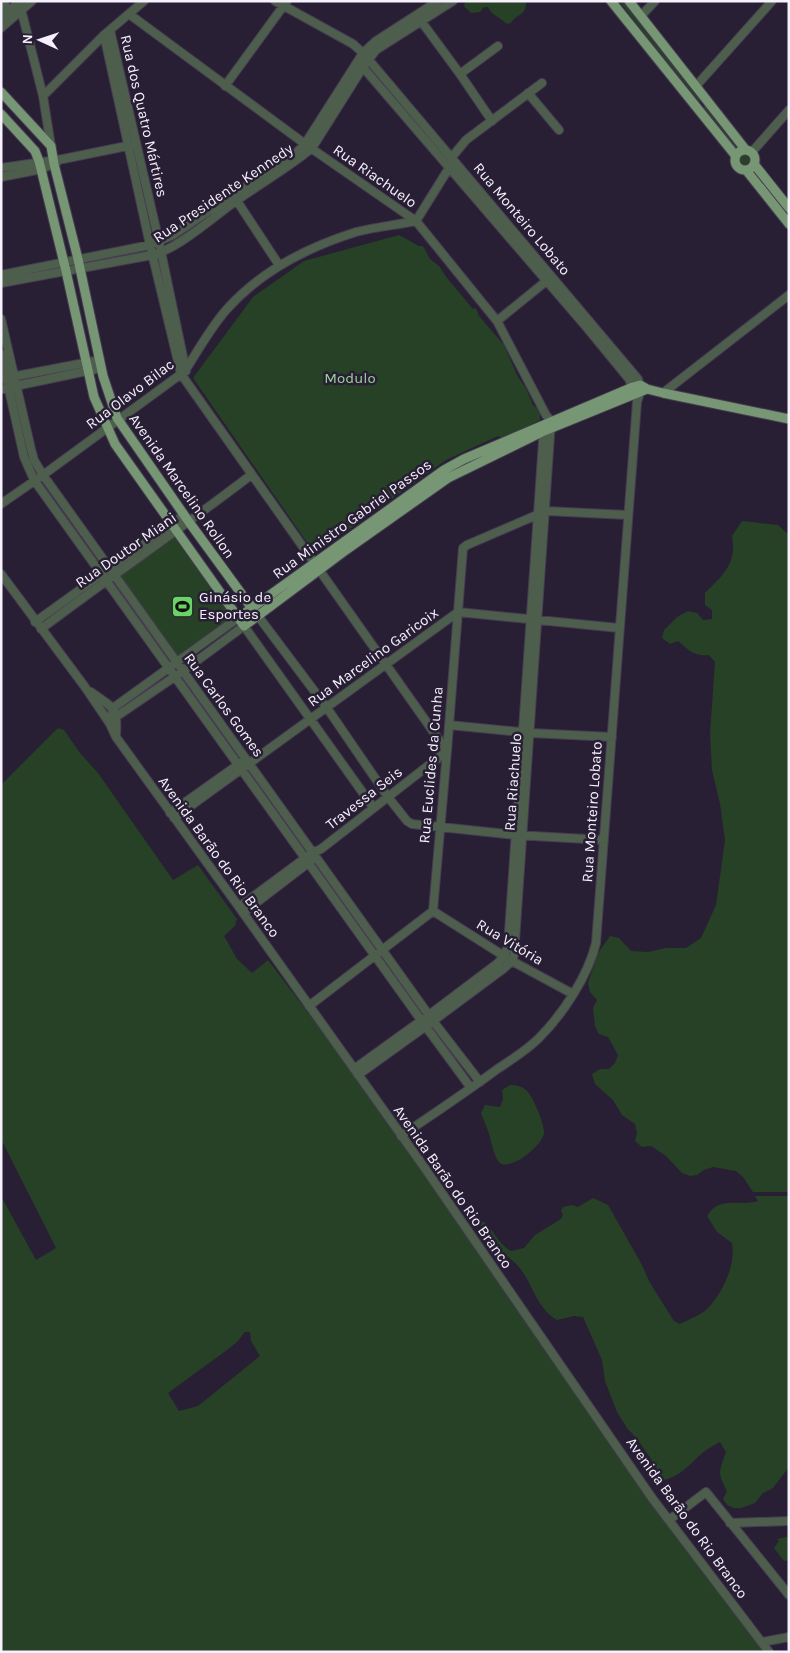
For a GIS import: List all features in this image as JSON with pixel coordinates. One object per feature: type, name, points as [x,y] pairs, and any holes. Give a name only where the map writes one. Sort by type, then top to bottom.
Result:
[{"type":"main road","points":[[611,1],[736,155]]},
{"type":"main road","points":[[629,1],[707,101],[755,158],[754,164],[746,170]]},
{"type":"main road","points":[[1,92],[51,146]]},
{"type":"main road","points":[[698,108],[707,101]]},
{"type":"main road","points":[[1,114],[11,125],[21,114]]},
{"type":"main road","name":"Avenida Marcelino Rollon","points":[[11,125],[35,151],[40,165],[65,266],[86,367],[94,397],[107,428],[115,444],[244,626]]},
{"type":"main road","name":"Avenida Marcelino Rollon","points":[[51,146],[53,162],[79,264],[100,364],[118,420],[258,616]]},
{"type":"main road","points":[[748,150],[741,150],[736,155],[736,166],[746,170],[789,224]]},
{"type":"main road","points":[[754,164],[789,208]]},
{"type":"main road","points":[[639,392],[662,393],[789,419]]},
{"type":"main road","name":"Rua Ministro Gabriel Passos","points":[[244,626],[317,567],[364,533],[444,470],[464,459],[548,424],[639,392]]},
{"type":"main road","points":[[140,480],[152,470]]},
{"type":"main road","name":"Rua Ministro Gabriel Passos","points":[[238,618],[252,607],[317,567]]},
{"type":"street","points":[[4,1],[6,17]]},
{"type":"street","points":[[1,28],[6,17],[19,1]]},
{"type":"street","name":"Avenida Marcelino Rollon","points":[[19,1],[43,96],[51,146]]},
{"type":"street","points":[[6,17],[22,10],[32,1]]},
{"type":"street","points":[[43,96],[107,33],[144,1]]},
{"type":"street","points":[[275,1],[285,4],[353,44],[363,60]]},
{"type":"street","name":"Rua Presidente Kennedy","points":[[79,264],[159,242],[300,159],[376,41],[438,1]]},
{"type":"street","name":"Rua Presidente Kennedy","points":[[363,60],[388,41],[453,1]]},
{"type":"street","points":[[641,16],[655,1]]},
{"type":"street","points":[[696,86],[772,1]]},
{"type":"street","points":[[225,86],[285,4]]},
{"type":"street","name":"Rua Riachuelo","points":[[129,14],[308,146],[416,221],[497,321],[548,424],[546,511],[538,621],[508,946],[504,956]]},
{"type":"street","points":[[421,21],[492,121]]},
{"type":"street","name":"Rua dos Quatro Mártires","points":[[107,33],[159,242],[167,299],[183,371],[189,385],[447,751]]},
{"type":"street","name":"Rua dos Quatro Mártires","points":[[107,33],[128,146],[152,255],[167,299]]},
{"type":"street","points":[[460,74],[498,46]]},
{"type":"street","name":"Rua Monteiro Lobato","points":[[363,60],[452,157],[515,238],[638,379],[639,392],[619,628],[596,943],[592,958],[574,994],[531,1046],[401,1136]]},
{"type":"street","name":"Rua Monteiro Lobato","points":[[363,60],[449,168],[515,238]]},
{"type":"street","points":[[452,157],[466,140],[542,83]]},
{"type":"street","points":[[528,94],[559,130]]},
{"type":"street","points":[[748,150],[789,110]]},
{"type":"street","points":[[40,165],[2,168],[2,177],[63,159],[136,144]]},
{"type":"street","points":[[416,221],[449,168]]},
{"type":"street","points":[[234,197],[279,265]]},
{"type":"street","name":"Rua Presidente Kennedy","points":[[1,283],[22,275],[65,266],[161,253],[234,197]]},
{"type":"street","name":"Rua Olavo Bilac","points":[[1,504],[183,371],[227,309],[250,287],[279,265],[302,252],[357,232],[416,221]]},
{"type":"street","name":"Rua Presidente Kennedy","points":[[1,275],[22,275]]},
{"type":"street","points":[[497,321],[549,278]]},
{"type":"street","points":[[662,393],[789,295]]},
{"type":"street","name":"Rua Carlos Gomes","points":[[1,319],[9,387],[24,457],[34,480],[240,767],[382,949],[480,1082]]},
{"type":"street","name":"Rua Carlos Gomes","points":[[1,354],[8,377]]},
{"type":"street","points":[[9,387],[100,364]]},
{"type":"street","points":[[8,377],[86,367]]},
{"type":"street","name":"Rua Carlos Gomes","points":[[9,387],[34,460],[43,475],[247,761],[374,955],[472,1088]]},
{"type":"street","name":"Rua Riachuelo","points":[[527,732],[530,620],[537,515],[548,424]]},
{"type":"street","name":"Rua Doutor Miani","points":[[41,629],[113,571],[251,475]]},
{"type":"street","points":[[537,515],[546,511],[628,515]]},
{"type":"street","name":"Rua Euclides da Cunha","points":[[432,911],[463,548],[466,545],[537,515]]},
{"type":"street","name":"Avenida Barão do Rio Branco","points":[[1,574],[85,687],[110,724],[116,738],[356,1072],[646,1490],[769,1652]]},
{"type":"street","name":"Rua Doutor Miani","points":[[35,622],[104,578]]},
{"type":"street","name":"Rua Marcelino Garicoix","points":[[172,816],[247,761],[326,708],[458,612],[619,628]]},
{"type":"street","name":"Avenida Marcelino Rollon","points":[[258,616],[407,822],[519,835],[604,840]]},
{"type":"street","name":"Rua Ministro Gabriel Passos","points":[[113,708],[238,618]]},
{"type":"street","name":"Avenida Marcelino Rollon","points":[[244,626],[374,808]]},
{"type":"street","name":"Rua Ministro Gabriel Passos","points":[[110,724],[118,716],[244,626]]},
{"type":"street","name":"Avenida Barão do Rio Branco","points":[[85,687],[113,708],[118,716]]},
{"type":"street","points":[[110,724],[113,708]]},
{"type":"street","points":[[116,738],[118,716]]},
{"type":"street","points":[[449,726],[612,737]]},
{"type":"street","name":"Travessa Seis","points":[[241,910],[447,751]]},
{"type":"street","name":"Rua Riachuelo","points":[[512,961],[514,955],[519,835]]},
{"type":"street","points":[[309,1006],[432,911]]},
{"type":"street","name":"Rua Vitória","points":[[432,911],[512,961],[574,994]]},
{"type":"street","points":[[431,1018],[504,956]]},
{"type":"street","points":[[356,1072],[512,961]]},
{"type":"street","points":[[669,1520],[706,1492],[789,1595]]},
{"type":"street","points":[[730,1524],[789,1521]]},
{"type":"street","points":[[762,1642],[789,1637]]},
{"type":"green space","points":[[465,1],[526,1],[526,8],[511,23],[507,24],[488,7],[484,7],[480,12],[471,13],[464,6]]},
{"type":"green space","points":[[619,1],[624,1],[701,101],[699,102],[684,86]]},
{"type":"green space","points":[[705,105],[738,147],[735,150],[702,108]]},
{"type":"green space","points":[[742,152],[748,152],[753,157],[751,166],[742,168],[737,163],[737,157]]},
{"type":"green space","name":"Modulo","points":[[399,235],[419,246],[423,246],[430,259],[439,266],[473,309],[476,308],[479,316],[504,345],[533,405],[540,411],[540,420],[508,437],[498,436],[446,460],[315,554],[193,378],[253,297],[304,261]]},
{"type":"green space","points":[[742,521],[778,525],[789,535],[789,1192],[753,1192],[743,1177],[736,1171],[713,1167],[697,1175],[690,1176],[682,1173],[666,1156],[651,1146],[642,1147],[635,1141],[637,1133],[635,1124],[622,1115],[613,1100],[595,1084],[592,1074],[600,1069],[609,1069],[615,1063],[618,1055],[608,1037],[599,1034],[595,1026],[593,1008],[597,1000],[590,992],[588,983],[598,953],[610,936],[619,938],[631,951],[648,952],[666,948],[686,948],[701,938],[716,905],[725,840],[720,804],[712,770],[710,734],[715,662],[709,655],[695,654],[678,641],[670,644],[662,638],[664,630],[677,617],[688,611],[697,613],[703,620],[712,619],[712,610],[705,605],[705,593],[727,568],[732,554],[732,536]]},
{"type":"green space","points":[[179,534],[233,617],[178,659],[118,578]]},
{"type":"green space","points":[[58,728],[64,730],[80,753],[98,773],[173,880],[198,865],[237,919],[235,926],[224,936],[237,959],[252,973],[268,960],[351,1069],[652,1500],[768,1652],[1,1652],[1,1196],[36,1260],[56,1248],[1,1139],[1,785]],"holes":[[[245,1332],[250,1332],[251,1341],[260,1356],[198,1406],[179,1411],[168,1393],[227,1350]]]},
{"type":"green space","points":[[510,1085],[521,1087],[529,1094],[541,1118],[544,1133],[533,1150],[518,1160],[505,1164],[500,1163],[496,1157],[481,1113],[485,1105],[500,1107],[503,1099],[502,1090]]},
{"type":"green space","points":[[755,1196],[789,1196],[789,1467],[773,1488],[763,1493],[755,1503],[741,1508],[734,1508],[727,1505],[723,1499],[727,1491],[720,1472],[726,1452],[720,1442],[704,1451],[688,1467],[674,1476],[664,1480],[658,1474],[651,1459],[617,1412],[605,1381],[602,1360],[583,1317],[574,1316],[557,1320],[550,1315],[539,1302],[523,1273],[483,1228],[480,1222],[484,1222],[502,1244],[511,1251],[524,1248],[535,1235],[561,1219],[563,1207],[572,1205],[578,1207],[593,1198],[608,1205],[649,1281],[674,1321],[680,1324],[699,1315],[714,1302],[730,1269],[733,1251],[732,1243],[717,1232],[707,1216],[712,1210],[724,1204],[758,1201]]},
{"type":"green space","points":[[789,1538],[789,1560],[784,1561],[774,1548],[779,1541],[777,1539]]},
{"type":"place","name":"Ginásio de Esportes","points":[[183,606]]}]
